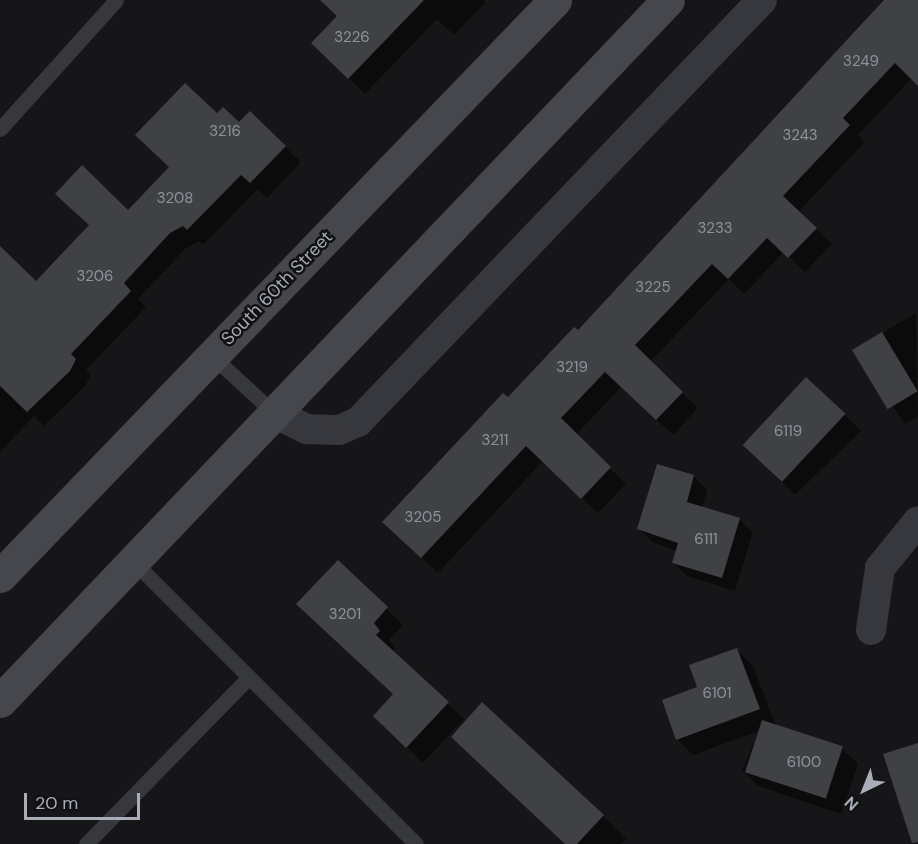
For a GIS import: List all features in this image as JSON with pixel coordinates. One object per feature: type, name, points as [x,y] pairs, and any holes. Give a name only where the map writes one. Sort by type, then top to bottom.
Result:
[{"type":"main road","name":"South 60th Street","points":[[0,576],[555,0]]},
{"type":"main road","points":[[0,701],[668,0]]},
{"type":"street","points":[[274,413],[307,429],[339,430],[358,422],[762,0]]},
{"type":"street","points":[[871,630],[880,568],[918,521]]},
{"type":"lane","points":[[0,129],[116,0]]},
{"type":"lane","points":[[211,355],[274,413]]},
{"type":"lane","points":[[133,561],[247,679],[416,844]]},
{"type":"lane","points":[[86,844],[247,679]]},
{"type":"building","points":[[320,0],[424,0],[348,79],[311,43],[337,16]]},
{"type":"building","points":[[884,0],[918,0],[918,86],[895,63],[843,118],[850,125],[783,196],[817,228],[788,258],[767,238],[728,279],[712,264],[635,345],[683,392],[656,420],[605,372],[561,418],[611,467],[581,499],[526,446],[421,558],[382,522],[503,393],[508,397],[574,327],[578,330]]},
{"type":"building","points":[[185,83],[217,113],[223,107],[239,122],[250,111],[286,146],[250,183],[241,175],[187,230],[183,226],[170,233],[124,283],[131,291],[71,354],[76,359],[70,371],[27,412],[0,386],[0,246],[36,281],[89,225],[55,194],[82,165],[128,210],[169,167],[135,135]]},
{"type":"building","points":[[882,332],[918,391],[888,409],[852,350]]},
{"type":"building","points":[[806,377],[845,414],[782,482],[743,445]]},
{"type":"building","points":[[657,464],[694,475],[687,502],[740,518],[722,578],[672,563],[678,543],[637,529]]},
{"type":"building","points":[[338,560],[388,607],[374,623],[380,631],[376,635],[449,702],[406,748],[373,716],[393,694],[296,604]]},
{"type":"building","points":[[737,648],[760,709],[676,740],[662,700],[697,687],[689,665]]},
{"type":"building","points":[[482,702],[604,815],[577,844],[565,844],[451,737]]},
{"type":"building","points":[[762,720],[843,746],[826,799],[745,772]]},
{"type":"building","points":[[918,743],[918,842],[912,843],[883,754]]}]
